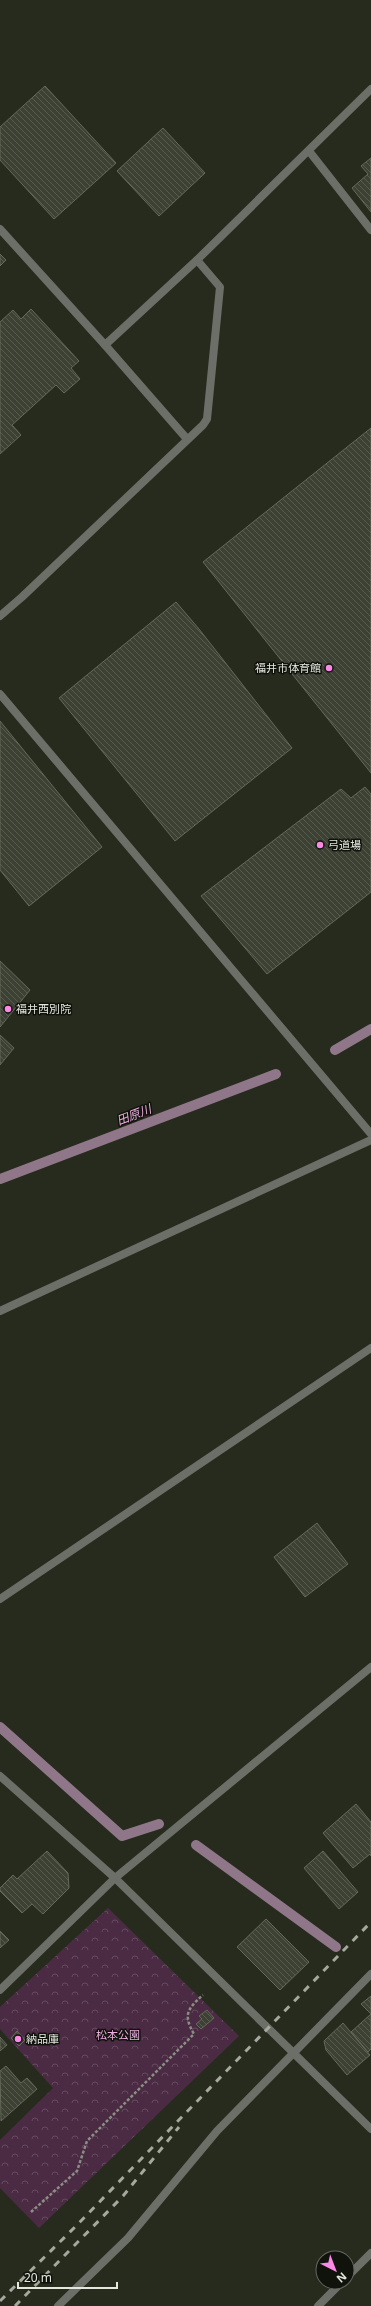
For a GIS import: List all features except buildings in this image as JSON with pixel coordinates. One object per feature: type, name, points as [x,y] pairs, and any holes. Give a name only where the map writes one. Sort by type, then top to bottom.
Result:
[{"type":"street","points":[[105,345],[197,260],[371,89]]},
{"type":"street","points":[[309,151],[371,230]]},
{"type":"street","points":[[0,229],[105,345],[187,439]]},
{"type":"street","points":[[0,616],[22,597],[203,425],[206,419],[220,287],[197,260]]},
{"type":"street","points":[[0,694],[371,1134]]},
{"type":"street","points":[[0,1311],[371,1140]]},
{"type":"street","points":[[0,1599],[371,1348]]},
{"type":"street","points":[[0,1990],[116,1878],[371,1667]]},
{"type":"street","points":[[0,1776],[116,1878],[371,2129]]},
{"type":"street","points":[[58,2306],[128,2238],[217,2131],[371,1974]]},
{"type":"street","points":[[355,2269],[371,2253]]},
{"type":"street","points":[[318,2306],[334,2290]]},
{"type":"path","points":[[31,2212],[77,2171],[87,2141],[194,2034],[188,2024],[187,2016],[190,2006],[205,1994]]},
{"type":"green space","name":"松本公園","points":[[108,1908],[239,2036],[39,2228],[0,2188],[0,2140],[53,2088],[0,2029],[0,2007]]},
{"type":"waterway","name":"田原川","points":[[335,1050],[371,1029]]},
{"type":"waterway","name":"田原川","points":[[0,1179],[276,1074]]},
{"type":"waterway","points":[[0,1727],[122,1836],[159,1824]]},
{"type":"waterway","points":[[196,1845],[336,1947]]},
{"type":"railway","points":[[0,2301],[78,2224],[371,1922]]},
{"type":"railway","points":[[15,2306],[123,2196],[179,2127]]},
{"type":"place","name":"福井市体育館","points":[[329,668]]},
{"type":"place","name":"弓道場","points":[[320,845]]},
{"type":"place","name":"福井西別院","points":[[8,1009]]},
{"type":"place","name":"納品庫","points":[[18,2039]]}]
